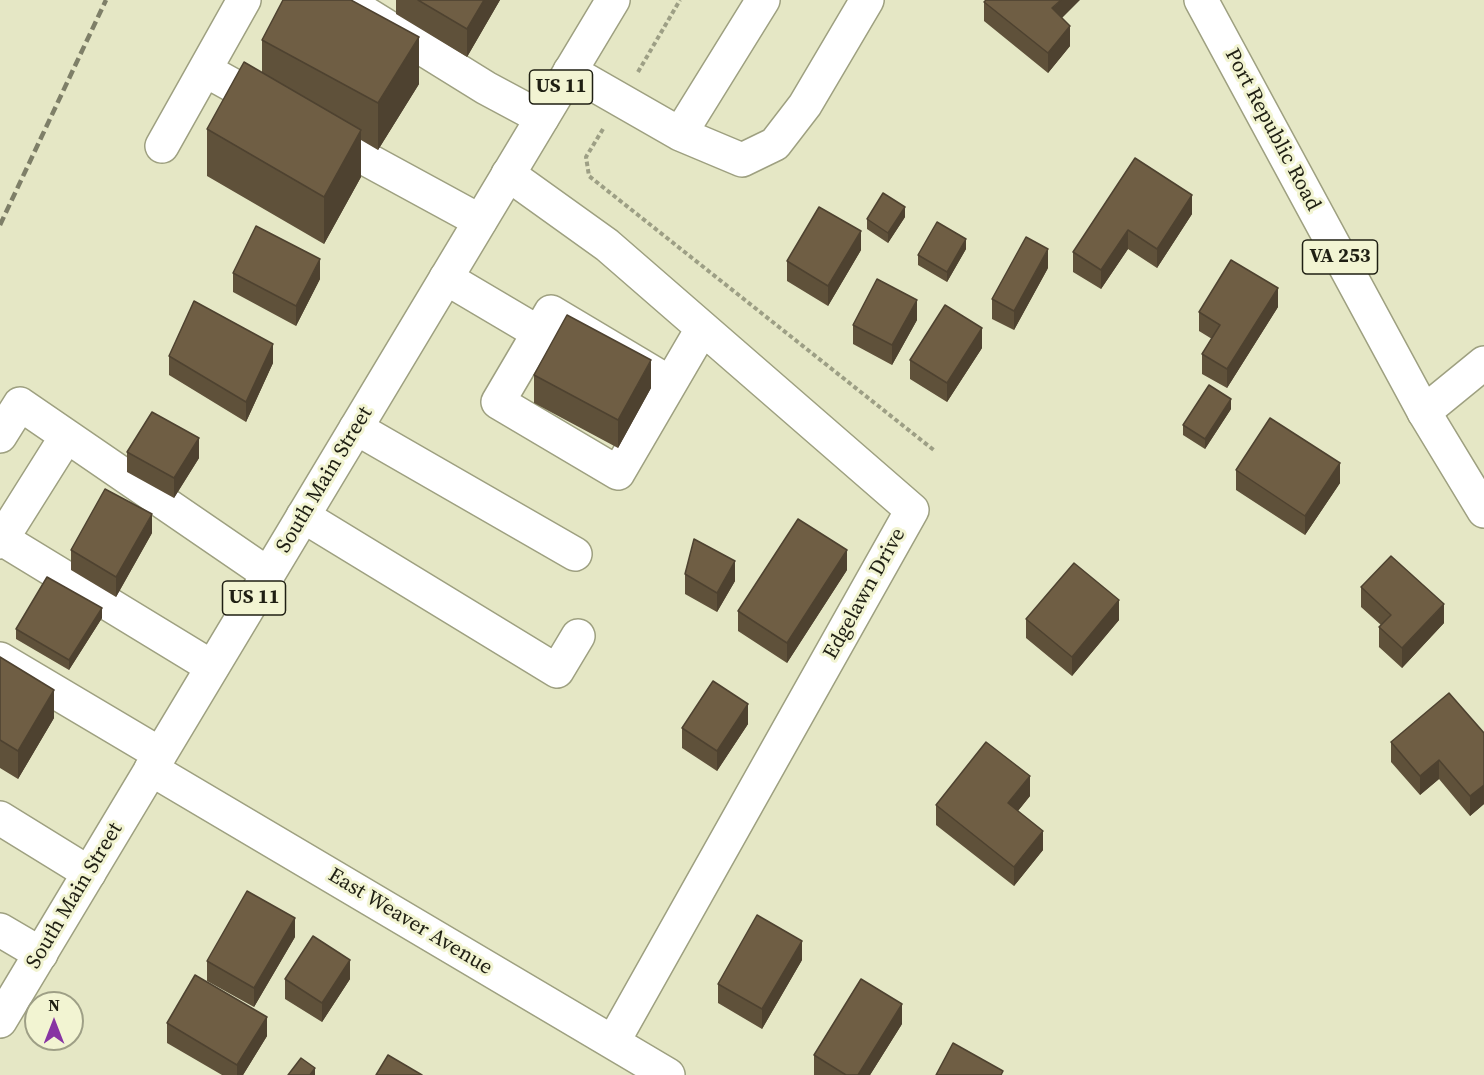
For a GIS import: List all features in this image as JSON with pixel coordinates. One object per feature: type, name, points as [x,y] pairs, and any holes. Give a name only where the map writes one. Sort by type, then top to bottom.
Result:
[{"type":"street","points":[[162,146],[244,0]]},
{"type":"street","points":[[344,0],[486,88],[542,118]]},
{"type":"street","name":"South Main Street","points":[[0,1021],[613,0]]},
{"type":"street","points":[[680,134],[763,0]]},
{"type":"street","points":[[570,71],[680,134],[742,160],[775,144],[805,105],[867,0]]},
{"type":"street","name":"Port Republic Road","points":[[1202,0],[1424,412],[1484,511]]},
{"type":"street","points":[[205,70],[480,221]]},
{"type":"street","name":"Edgelawn Drive","points":[[508,174],[607,244],[912,510],[613,1042]]},
{"type":"street","points":[[446,278],[539,333]]},
{"type":"street","points":[[669,382],[551,312],[498,402],[618,473],[702,328]]},
{"type":"street","points":[[1424,412],[1484,363]]},
{"type":"street","points":[[0,436],[20,404],[268,574]]},
{"type":"street","points":[[356,428],[575,554]]},
{"type":"street","points":[[66,437],[1,540],[212,667]]},
{"type":"street","points":[[303,516],[557,671],[578,636]]},
{"type":"street","name":"East Weaver Avenue","points":[[0,659],[156,761],[668,1075]]},
{"type":"street","points":[[0,818],[89,873]]},
{"type":"street","points":[[0,930],[41,954]]},
{"type":"path","points":[[680,0],[586,156],[589,176],[936,451]]},
{"type":"building","points":[[283,0],[351,0],[419,37],[378,103],[262,40]]},
{"type":"building","points":[[418,0],[484,0],[467,29]]},
{"type":"building","points":[[986,0],[1061,0],[1052,8],[1070,26],[1048,53],[984,2]]},
{"type":"building","points":[[244,62],[361,130],[324,197],[207,129]]},
{"type":"building","points":[[1135,158],[1192,195],[1157,249],[1128,230],[1101,270],[1073,252]]},
{"type":"building","points":[[883,193],[905,207],[888,233],[867,219]]},
{"type":"building","points":[[819,207],[861,231],[828,286],[787,261]]},
{"type":"building","points":[[937,222],[966,239],[947,272],[918,255]]},
{"type":"building","points":[[256,226],[320,259],[296,306],[233,273]]},
{"type":"building","points":[[1026,237],[1048,249],[1014,311],[992,299]]},
{"type":"building","points":[[1231,260],[1278,288],[1227,369],[1202,354],[1220,325],[1199,312]]},
{"type":"building","points":[[877,279],[917,300],[892,345],[853,325]]},
{"type":"building","points":[[194,301],[273,344],[246,402],[169,356]]},
{"type":"building","points":[[945,305],[982,328],[947,383],[910,360]]},
{"type":"building","points":[[567,315],[651,360],[618,420],[534,375]]},
{"type":"building","points":[[1209,385],[1231,399],[1205,439],[1183,425]]},
{"type":"building","points":[[152,412],[199,438],[174,478],[127,452]]},
{"type":"building","points":[[1270,418],[1340,463],[1305,516],[1236,470]]},
{"type":"building","points":[[105,489],[152,514],[116,577],[71,550]]},
{"type":"building","points":[[798,519],[847,550],[787,643],[738,611]]},
{"type":"building","points":[[694,539],[735,561],[717,593],[685,574]]},
{"type":"building","points":[[1391,556],[1444,604],[1402,648],[1379,627],[1391,615],[1361,587]]},
{"type":"building","points":[[1074,563],[1119,600],[1072,657],[1026,619]]},
{"type":"building","points":[[47,577],[102,608],[69,660],[16,629]]},
{"type":"building","points":[[0,657],[54,690],[18,751],[0,740]]},
{"type":"building","points":[[713,681],[748,704],[717,751],[682,728]]},
{"type":"building","points":[[1449,693],[1484,733],[1484,785],[1470,796],[1439,760],[1420,776],[1391,742]]},
{"type":"building","points":[[986,742],[1030,776],[1008,803],[1043,831],[1014,867],[936,805]]},
{"type":"building","points":[[247,891],[295,918],[254,988],[207,961]]},
{"type":"building","points":[[757,915],[802,941],[762,1009],[718,984]]},
{"type":"building","points":[[313,936],[350,960],[322,1003],[285,979]]},
{"type":"building","points":[[195,975],[267,1017],[237,1065],[167,1023]]},
{"type":"building","points":[[861,979],[902,1004],[858,1075],[846,1075],[814,1055]]},
{"type":"building","points":[[953,1043],[1003,1071],[1001,1075],[936,1075]]},
{"type":"building","points":[[388,1055],[422,1075],[376,1075]]},
{"type":"building","points":[[301,1058],[315,1068],[310,1075],[288,1075]]},
{"type":"railway","points":[[0,225],[106,0]]}]
